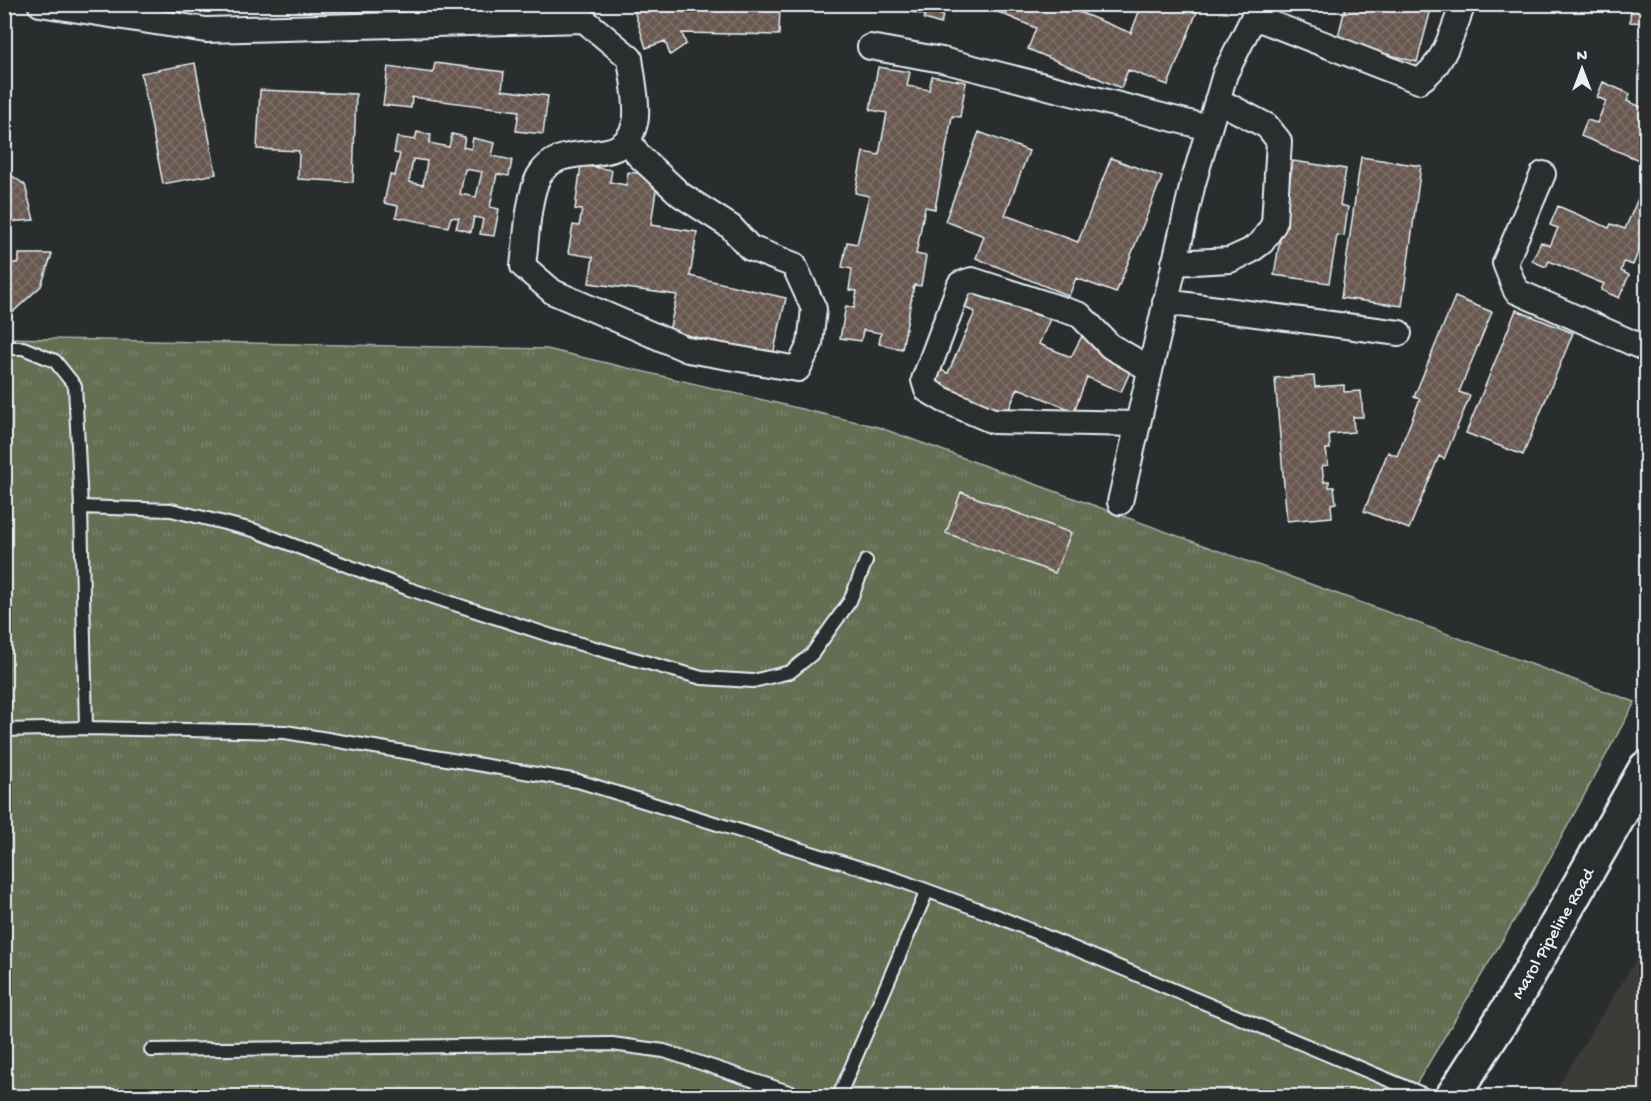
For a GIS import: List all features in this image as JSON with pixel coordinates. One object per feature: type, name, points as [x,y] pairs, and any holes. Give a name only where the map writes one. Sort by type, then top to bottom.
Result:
[{"type":"street","points":[[40,4],[206,30],[584,20],[630,58],[636,121],[628,139],[619,149],[556,157],[538,176],[528,220],[523,266],[553,292],[688,350],[798,369],[810,344],[813,309],[794,265],[750,248],[731,227],[681,195],[638,155],[628,139]]},
{"type":"street","points":[[1120,502],[1174,263],[1209,128],[1225,74],[1257,11],[1419,81],[1428,75],[1442,57],[1462,4]]},
{"type":"street","points":[[870,47],[942,60],[1209,128]]},
{"type":"street","points":[[1174,263],[1230,260],[1250,252],[1262,242],[1274,224],[1279,141],[1267,126],[1217,100]]},
{"type":"street","points":[[1543,174],[1505,263],[1516,291],[1647,349]]},
{"type":"street","points":[[1137,424],[993,421],[944,400],[927,390],[924,380],[960,284],[972,280],[1080,315],[1110,346],[1150,369]]},
{"type":"street","points":[[1166,302],[1399,333]]},
{"type":"street","name":"Marol Pipeline Road","points":[[1453,1096],[1512,1002],[1647,768]]},
{"type":"lane","points":[[4,348],[22,348],[55,361],[75,386],[81,507],[86,728]]},
{"type":"lane","points":[[81,507],[171,510],[253,530],[409,590],[552,636],[702,678],[753,681],[790,672],[812,654],[850,601],[866,561]]},
{"type":"lane","points":[[4,730],[86,728],[285,732],[578,781],[927,891],[999,917],[1427,1096]]},
{"type":"lane","points":[[839,1096],[927,891]]},
{"type":"lane","points":[[151,1050],[612,1044],[664,1051],[801,1096]]},
{"type":"shaded area","points":[[1646,943],[1646,1096],[1552,1096]]},
{"type":"green space","points":[[5,338],[547,349],[878,427],[1635,702],[1536,884],[1409,1096],[5,1096]]},
{"type":"building","points":[[632,4],[780,4],[779,35],[682,33],[686,44],[670,55],[665,41],[646,48]]},
{"type":"building","points":[[875,4],[946,4],[944,9],[940,8],[938,14],[943,15],[941,24],[924,19],[925,15],[891,7],[890,11],[874,7]]},
{"type":"building","points":[[1001,4],[1059,4],[1131,33],[1142,4],[1200,4],[1168,85],[1128,70],[1121,88],[1028,49],[1036,28],[998,12]]},
{"type":"building","points":[[1346,4],[1398,4],[1430,13],[1417,62],[1337,41]]},
{"type":"building","points":[[1631,4],[1646,4],[1646,23],[1630,22]]},
{"type":"building","points":[[195,63],[216,174],[163,184],[141,73]]},
{"type":"building","points":[[435,63],[504,72],[502,90],[548,96],[543,134],[516,131],[519,111],[412,97],[411,108],[383,105],[388,67],[433,73]]},
{"type":"building","points":[[878,67],[910,72],[907,86],[929,90],[932,76],[966,82],[960,117],[952,116],[935,209],[925,207],[916,254],[926,256],[921,286],[914,285],[902,349],[879,344],[881,333],[863,330],[861,341],[840,338],[846,306],[854,308],[857,291],[849,290],[852,269],[842,267],[847,242],[857,244],[869,196],[855,193],[863,152],[879,155],[887,113],[870,110]]},
{"type":"building","points":[[1603,82],[1630,94],[1627,101],[1646,109],[1646,163],[1581,136],[1587,120],[1597,123],[1606,101],[1597,97]]},
{"type":"building","points":[[260,90],[356,94],[353,182],[298,179],[299,151],[257,149]]},
{"type":"building","points":[[417,132],[431,135],[429,143],[449,147],[452,134],[465,137],[463,147],[471,149],[473,138],[495,143],[492,156],[512,160],[509,176],[497,174],[490,207],[499,209],[494,236],[480,234],[483,219],[474,217],[471,232],[456,228],[459,218],[451,217],[448,227],[396,217],[398,206],[384,203],[390,175],[395,176],[400,154],[394,153],[397,137],[415,140]],"holes":[[[413,159],[427,161],[423,185],[409,182]],[[465,169],[482,172],[476,197],[460,194]]]},
{"type":"building","points":[[979,132],[1029,151],[1005,215],[1078,242],[1111,158],[1162,177],[1116,293],[1076,278],[1069,296],[976,258],[984,236],[945,221]]},
{"type":"building","points":[[1361,157],[1421,166],[1402,306],[1341,298]]},
{"type":"building","points":[[1293,161],[1346,169],[1340,205],[1348,207],[1344,236],[1337,235],[1329,283],[1274,275]]},
{"type":"building","points":[[581,165],[612,170],[610,182],[626,185],[628,172],[658,176],[651,225],[697,232],[690,276],[786,298],[773,355],[669,331],[677,295],[589,283],[593,257],[568,253],[573,225],[579,226],[582,210],[575,209]]},
{"type":"building","points":[[4,170],[25,185],[34,220],[5,222]]},
{"type":"building","points":[[1646,180],[1646,238],[1644,237],[1633,265],[1624,262],[1621,271],[1629,275],[1619,298],[1601,290],[1604,284],[1549,261],[1546,267],[1532,261],[1541,242],[1550,246],[1558,228],[1550,225],[1558,206],[1609,228],[1611,224],[1625,229]]},
{"type":"building","points":[[19,254],[52,254],[41,286],[14,311],[4,311],[4,263],[19,263]]},
{"type":"building","points":[[969,284],[1050,319],[1039,344],[1071,357],[1082,336],[1134,363],[1121,392],[1087,377],[1074,411],[1018,388],[1005,418],[931,387],[938,369],[948,373],[975,312],[960,306]]},
{"type":"building","points":[[1455,297],[1492,312],[1459,392],[1470,396],[1444,459],[1439,456],[1409,529],[1364,511],[1388,452],[1397,456],[1420,399],[1414,397]]},
{"type":"building","points":[[1516,310],[1573,333],[1523,455],[1466,433]]},
{"type":"building","points":[[1314,376],[1315,387],[1344,385],[1344,392],[1361,391],[1363,417],[1353,417],[1354,432],[1329,434],[1330,449],[1326,449],[1328,465],[1322,466],[1324,482],[1329,481],[1329,487],[1334,487],[1336,503],[1331,504],[1332,517],[1287,521],[1275,378]]},
{"type":"building","points":[[961,492],[1071,533],[1055,573],[946,533]]}]
